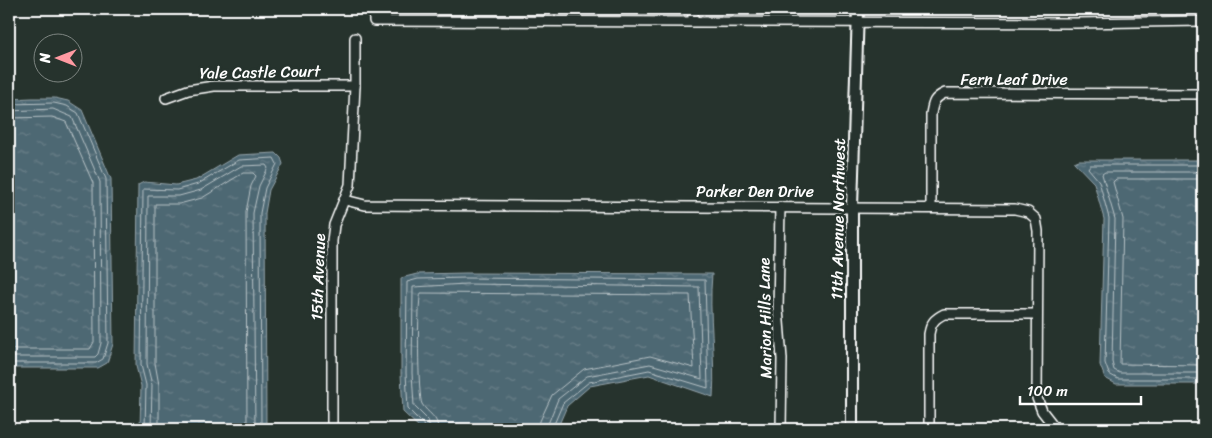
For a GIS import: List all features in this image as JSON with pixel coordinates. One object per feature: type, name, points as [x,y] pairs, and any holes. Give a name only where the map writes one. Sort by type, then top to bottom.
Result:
[{"type":"street","points":[[374,9],[374,21],[1076,23],[1203,21]]},
{"type":"street","points":[[694,9],[694,21]]},
{"type":"street","name":"11th Avenue Northwest","points":[[852,429],[852,206],[858,9]]},
{"type":"street","name":"15th Avenue","points":[[332,429],[332,241],[334,225],[350,185],[355,86],[355,38]]},
{"type":"street","name":"Yale Castle Court","points":[[166,98],[188,90],[214,86],[355,86]]},
{"type":"street","name":"Fern Leaf Drive","points":[[931,208],[931,114],[933,102],[938,96],[945,94],[1203,94]]},
{"type":"street","name":"Parker Den Drive","points":[[345,200],[365,205],[852,206],[1015,209],[1028,212],[1036,219],[1037,398],[1042,411],[1056,429]]},
{"type":"street","name":"Marion Hills Lane","points":[[780,207],[778,309],[782,359],[781,429]]},
{"type":"street","points":[[929,429],[928,334],[930,325],[935,319],[944,314],[1036,314]]},
{"type":"water","points":[[55,98],[68,101],[82,110],[111,179],[113,344],[107,363],[98,368],[9,368],[9,99]]},
{"type":"water","points":[[276,153],[281,158],[283,164],[269,190],[265,213],[266,429],[140,429],[141,386],[136,366],[138,185],[144,182],[176,185],[196,180],[238,155]]},
{"type":"water","points":[[1079,160],[1203,160],[1203,384],[1116,384],[1105,378],[1100,365],[1104,219],[1094,183],[1074,162]]},
{"type":"water","points":[[417,274],[712,274],[713,397],[649,375],[590,386],[567,406],[557,429],[421,429],[403,412],[401,278]]}]
